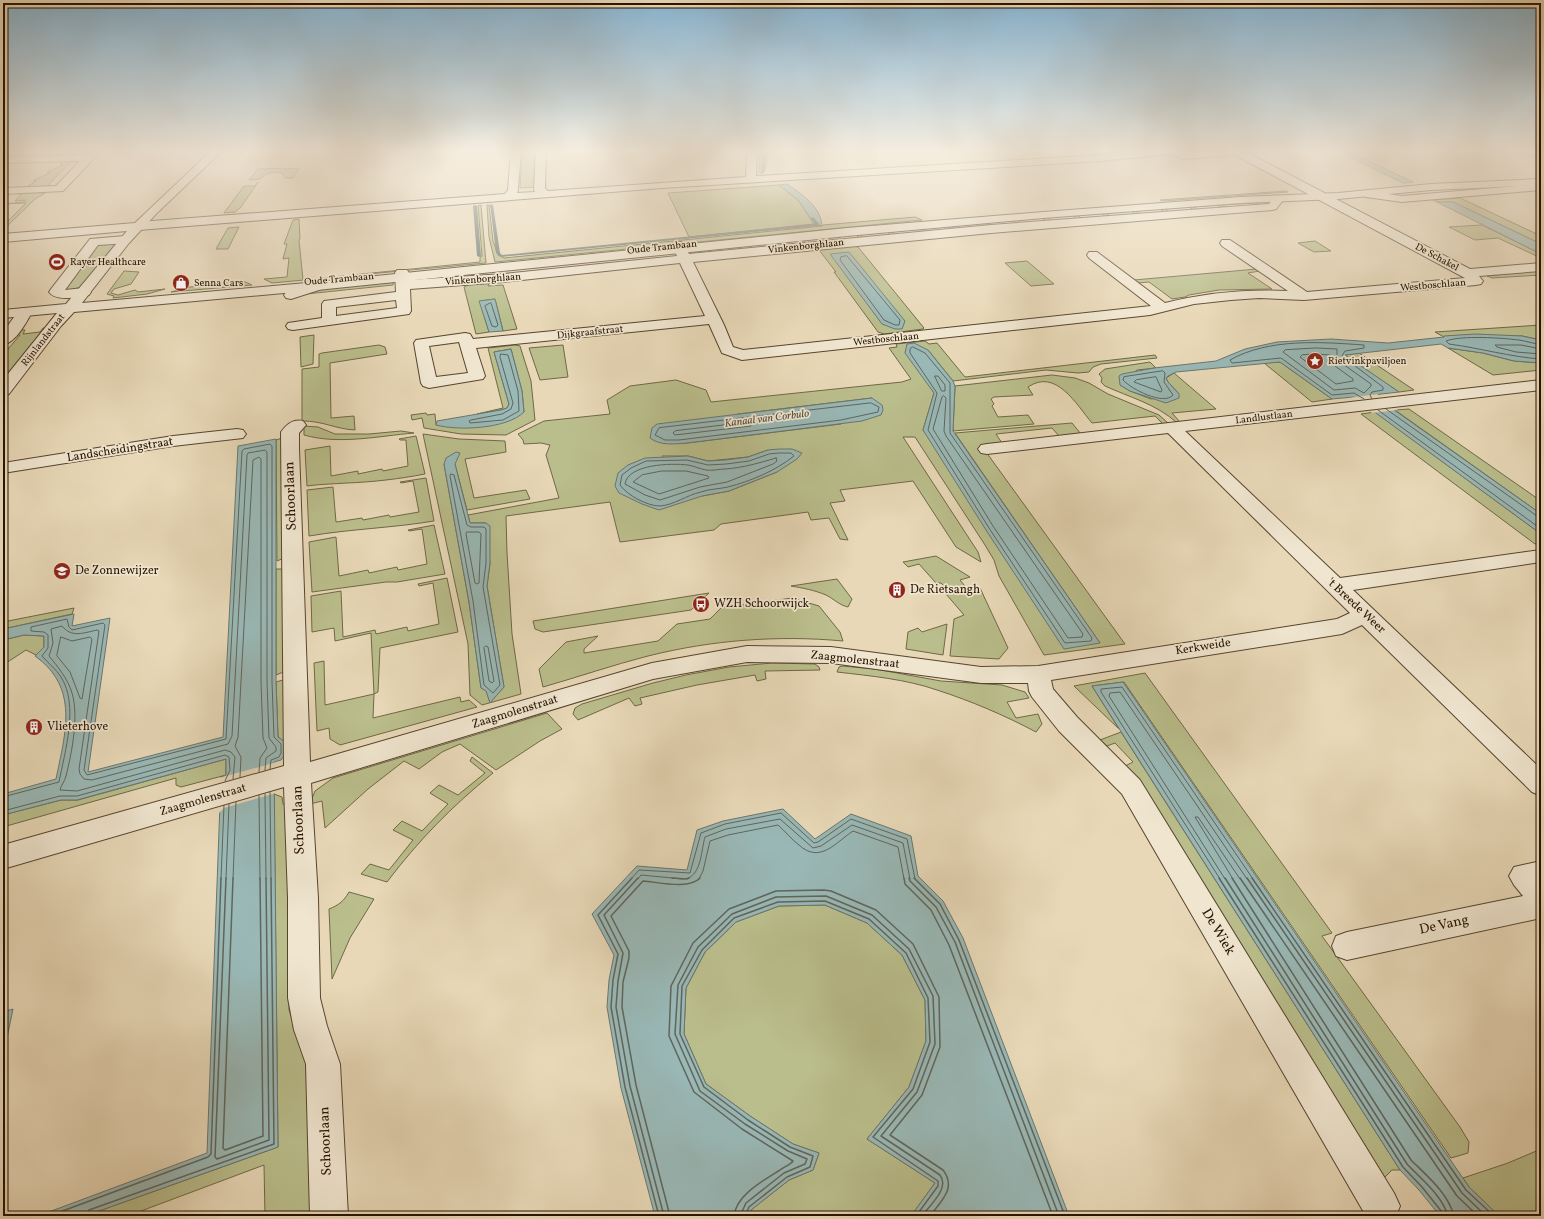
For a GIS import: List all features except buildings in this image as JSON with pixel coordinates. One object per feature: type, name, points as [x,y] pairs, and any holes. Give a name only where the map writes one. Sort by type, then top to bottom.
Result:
[{"type":"street","name":"Rijnlandstraat","points":[[3,391],[68,308],[87,295],[125,240],[159,207]]},
{"type":"street","points":[[3,238],[361,207]]},
{"type":"street","name":"Oude Trambaan","points":[[680,251],[1039,211],[1106,207]]},
{"type":"street","name":"Oude Trambaan","points":[[680,251],[1043,215],[1162,207]]},
{"type":"street","name":"De Schakel","points":[[1342,207],[1468,273]]},
{"type":"street","points":[[109,228],[118,224],[130,215]]},
{"type":"street","name":"Oude Trambaan","points":[[125,240],[94,242],[56,292],[116,300],[402,283]]},
{"type":"street","points":[[1226,243],[1304,296]]},
{"type":"street","name":"Vinkenborghlaan","points":[[402,283],[504,278],[680,251]]},
{"type":"street","name":"Westboschlaan","points":[[680,251],[714,319],[727,350],[742,355],[1150,311],[1194,300],[1231,296],[1259,294],[1304,296],[1476,281],[1468,273]]},
{"type":"street","points":[[1093,255],[1162,308]]},
{"type":"street","name":"Westboschlaan","points":[[1468,273],[1541,267]]},
{"type":"street","points":[[293,326],[329,321],[329,304],[402,283]]},
{"type":"street","name":"Oude Trambaan","points":[[3,314],[317,286],[402,283]]},
{"type":"street","name":"Oude Trambaan","points":[[291,295],[317,286]]},
{"type":"street","points":[[3,341],[19,322],[25,312]]},
{"type":"street","name":"Dijkgraafstraat","points":[[467,344],[714,319]]},
{"type":"street","name":"Landlustlaan","points":[[987,449],[1541,385]]},
{"type":"street","name":"Schoorlaan","points":[[297,425],[290,432],[295,659],[290,776],[298,806],[303,898],[304,998],[311,1030],[323,1064],[329,1216]]},
{"type":"street","name":"'t Breede Weer","points":[[1172,428],[1334,586],[1366,614],[1541,785]]},
{"type":"street","name":"Landscheidingstraat","points":[[3,468],[173,441],[237,434]]},
{"type":"street","points":[[1334,586],[1541,556]]},
{"type":"street","name":"Kerkweide","points":[[1038,674],[1342,626],[1366,614]]},
{"type":"street","name":"Zaagmolenstraat","points":[[3,857],[290,776],[652,671],[707,660],[748,654],[831,655],[980,675],[1038,674]]},
{"type":"street","name":"De Wiek","points":[[1038,674],[1041,691],[1068,724],[1131,787],[1381,1206]]},
{"type":"street","points":[[1541,873],[1524,876],[1541,896]]},
{"type":"street","name":"De Vang","points":[[1347,946],[1541,905]]},
{"type":"green space","points":[[22,207],[27,207],[3,230],[3,226]]},
{"type":"green space","points":[[229,207],[241,207],[235,212],[224,213]]},
{"type":"green space","points":[[478,207],[481,207],[486,263],[272,283],[264,279],[287,277],[289,258],[283,259],[287,244],[284,244],[293,220],[299,219],[299,240],[303,280],[480,262],[480,257],[482,256]]},
{"type":"green space","points":[[487,207],[489,207],[493,241],[498,255],[504,258],[823,225],[915,217],[922,220],[495,262],[489,237]]},
{"type":"green space","points":[[675,207],[803,207],[814,224],[689,237]]},
{"type":"green space","points":[[1178,207],[1195,207],[1194,207],[1198,210],[1194,210],[1189,207],[1165,209],[1169,212],[1164,212],[1160,209],[1136,211],[1140,214],[1135,214],[1131,211],[1106,213],[1110,216],[1106,217],[1101,213],[1077,215],[1081,218],[1076,219],[1072,215],[1048,217],[1051,221],[1046,221],[1042,218],[1018,220],[1021,223],[1016,224],[1012,220],[987,223],[991,226],[986,226],[982,223],[951,226],[955,229],[952,229],[948,226],[923,229],[926,232],[922,232],[918,229],[892,232],[895,235],[890,235],[887,232],[860,235],[863,238],[859,238],[856,235],[839,237],[842,240],[823,242],[820,238],[804,240],[806,244],[801,244],[798,241],[771,244],[774,247],[768,247],[766,244],[738,247],[740,250],[734,251],[732,247],[704,250],[705,254],[693,255],[691,253],[692,251],[925,226]]},
{"type":"green space","points":[[1463,207],[1479,207],[1541,236],[1541,244]]},
{"type":"green space","points":[[1482,225],[1541,254],[1541,258],[1498,238],[1475,240],[1449,227]]},
{"type":"green space","points":[[239,227],[228,249],[216,249],[228,228]]},
{"type":"green space","points":[[1315,241],[1331,251],[1314,252],[1298,243]]},
{"type":"green space","points":[[115,244],[81,287],[67,291],[62,289],[97,245]]},
{"type":"green space","points":[[853,246],[858,247],[924,328],[923,329],[884,334],[878,332],[819,250]]},
{"type":"green space","points":[[1027,261],[1054,284],[1031,286],[1005,263]]},
{"type":"green space","points":[[1257,269],[1260,271],[1248,273],[1272,289],[1219,290],[1172,299],[1149,282],[1137,283],[1134,280]]},
{"type":"green space","points":[[1541,270],[1541,275],[1492,278],[1487,276]]},
{"type":"green space","points":[[124,271],[139,272],[131,284],[114,289],[111,293],[118,295],[135,290],[138,292],[165,289],[147,294],[113,298],[114,296],[107,294]]},
{"type":"green space","points":[[393,280],[393,285],[306,294],[317,288]]},
{"type":"green space","points":[[243,281],[252,285],[171,292],[190,287]]},
{"type":"green space","points":[[489,283],[488,286],[503,285],[517,329],[503,331],[495,299],[480,301],[489,332],[476,334],[464,287],[470,284]]},
{"type":"green space","points":[[1541,325],[1541,340],[1522,336],[1444,337],[1435,332]]},
{"type":"green space","points":[[43,328],[48,328],[3,383],[3,355],[20,335],[13,335],[18,330],[25,330],[23,334],[40,332]]},
{"type":"green space","points":[[314,335],[313,364],[301,367],[300,337]]},
{"type":"green space","points":[[925,341],[929,344],[937,343],[965,377],[1155,355],[1157,358],[1101,364],[1093,367],[1089,372],[1078,373],[1046,370],[953,381],[928,350],[931,388],[934,393],[923,430],[1100,643],[955,433],[1072,423],[1081,434],[1059,436],[1052,428],[996,434],[1002,443],[981,445],[1125,644],[1044,655],[999,576],[994,560],[985,545],[915,437],[903,437],[978,552],[981,562],[956,547],[913,481],[840,490],[845,501],[830,503],[848,540],[840,539],[829,518],[811,520],[808,512],[721,524],[714,530],[620,542],[610,502],[506,516],[512,634],[521,694],[482,705],[470,695],[468,644],[423,434],[459,439],[505,441],[506,452],[465,459],[474,498],[526,490],[530,499],[467,510],[455,464],[444,464],[469,602],[481,688],[486,690],[490,702],[504,687],[487,586],[490,563],[486,523],[470,523],[468,515],[559,498],[546,455],[550,445],[541,443],[524,444],[523,440],[518,434],[544,421],[610,414],[607,400],[630,386],[676,380],[706,390],[711,402],[902,382],[911,379],[889,348],[897,347],[896,344]],"holes":[[[872,398],[841,424],[687,443],[663,443],[738,414]],[[768,450],[777,472],[729,491],[702,496],[662,456],[688,456],[708,461],[748,457]]]},
{"type":"green space","points":[[379,345],[385,347],[387,354],[330,363],[331,418],[354,416],[355,430],[317,422],[302,421],[302,369],[319,367],[319,354],[322,353]]},
{"type":"green space","points":[[515,345],[520,346],[531,381],[535,420],[506,435],[461,434],[424,428],[422,418],[412,420],[411,415],[426,413],[427,415],[435,414],[436,425],[524,412],[522,391],[511,349],[494,352],[509,404],[507,408],[477,414],[503,408],[488,348]]},
{"type":"green space","points":[[563,345],[568,377],[540,380],[529,348]]},
{"type":"green space","points":[[1448,348],[1483,353],[1514,361],[1541,363],[1541,370],[1493,375]]},
{"type":"green space","points":[[1359,353],[1414,390],[1399,392],[1344,355]]},
{"type":"green space","points":[[1150,362],[1156,368],[1137,370],[1120,385],[1130,391],[1151,399],[1179,394],[1166,378],[1174,373],[1216,409],[1172,413],[1180,422],[1176,422],[1160,410],[1105,386],[1101,382],[1102,378],[1099,374],[1105,369]]},
{"type":"green space","points":[[1280,362],[1332,399],[1312,402],[1264,363]]},
{"type":"green space","points":[[1052,375],[1075,378],[1089,383],[1108,394],[1159,415],[1168,423],[1163,424],[1155,416],[1092,423],[1072,398],[1064,391],[1056,385],[1048,382],[1038,382],[1028,387],[1033,395],[994,397],[991,399],[994,404],[992,406],[998,417],[1028,415],[1034,424],[953,431],[955,386]]},
{"type":"green space","points":[[1409,409],[1541,501],[1541,514],[1395,410]]},
{"type":"green space","points":[[1375,412],[1541,534],[1541,543],[1535,544],[1361,414]]},
{"type":"green space","points":[[304,426],[318,427],[335,434],[369,434],[401,431],[414,433],[345,440],[317,438],[304,435]]},
{"type":"green space","points":[[416,436],[425,474],[396,479],[307,486],[305,450],[330,446],[331,476],[358,471],[358,474],[382,469],[383,471],[408,466],[406,440],[399,439]]},
{"type":"green space","points":[[282,438],[284,558],[277,561],[276,440]]},
{"type":"green space","points":[[426,478],[434,521],[309,536],[307,490],[333,487],[336,522],[362,518],[363,520],[389,515],[390,517],[419,512],[413,481],[400,482]]},
{"type":"green space","points":[[434,525],[445,574],[397,582],[386,582],[312,592],[309,542],[336,537],[339,576],[368,570],[369,573],[397,567],[398,570],[427,564],[422,529],[408,530]]},
{"type":"green space","points":[[936,556],[970,577],[960,580],[969,591],[980,588],[1008,648],[999,659],[950,656],[954,619],[964,615],[946,594],[949,591],[941,583],[936,583],[919,564],[908,567],[903,562]]},
{"type":"green space","points":[[276,569],[284,569],[286,671],[276,675]]},
{"type":"green space","points":[[447,578],[458,632],[380,648],[378,692],[374,694],[371,633],[335,641],[334,628],[312,632],[311,596],[341,591],[343,637],[375,630],[376,634],[407,627],[408,631],[439,624],[433,583],[419,586],[418,584]]},
{"type":"green space","points":[[837,579],[852,599],[848,607],[822,593],[791,586]]},
{"type":"green space","points":[[709,593],[691,610],[543,632],[535,629],[533,621]]},
{"type":"green space","points":[[792,598],[819,606],[840,632],[843,641],[819,639],[770,639],[745,640],[696,646],[648,656],[543,687],[539,669],[566,642],[598,636],[584,649],[584,653],[658,641],[677,624],[710,619],[721,608]]},
{"type":"green space","points":[[74,608],[72,614],[3,629],[3,622]]},
{"type":"green space","points":[[947,624],[943,655],[906,649],[908,632],[918,628],[922,632]]},
{"type":"green space","points":[[24,635],[44,636],[44,647],[36,655],[26,650],[3,665],[3,640]]},
{"type":"green space","points":[[324,661],[325,705],[374,694],[373,718],[460,697],[461,702],[469,700],[477,707],[340,745],[330,739],[329,728],[317,731],[314,663]]},
{"type":"green space","points":[[772,663],[815,664],[820,670],[765,671],[766,679],[757,681],[755,675],[697,685],[640,698],[642,704],[635,706],[629,698],[578,720],[573,714],[575,708],[582,704],[653,683],[729,667]]},
{"type":"green space","points":[[839,667],[875,669],[941,681],[1002,685],[1025,692],[1029,698],[1007,702],[1016,718],[1038,714],[1042,724],[1036,732],[1012,720],[950,694],[925,686],[900,681],[837,672]]},
{"type":"green space","points":[[1145,673],[1332,933],[1322,936],[1460,1127],[1469,1142],[1468,1153],[1451,1158],[1124,682],[1092,686],[1119,729],[1074,686]]},
{"type":"green space","points":[[283,680],[286,681],[285,742],[278,737],[276,682]]},
{"type":"green space","points":[[547,713],[562,729],[540,741],[496,770],[460,744],[442,752],[419,769],[404,761],[368,789],[325,828],[322,801],[310,804],[315,791],[333,778]]},
{"type":"green space","points":[[1121,732],[1400,1170],[1392,1170],[1384,1178],[1125,766],[1133,762],[1115,743],[1107,746],[1100,740]]},
{"type":"green space","points":[[472,757],[493,773],[436,824],[387,882],[361,874],[370,864],[389,870],[413,840],[393,830],[402,821],[422,831],[448,804],[430,793],[439,785],[458,795],[485,773],[470,761]]},
{"type":"green space","points":[[226,759],[226,775],[181,787],[176,785],[176,778],[3,827],[3,815],[61,800],[78,800]]},
{"type":"green space","points":[[274,794],[282,797],[283,804],[290,808],[289,1010],[298,1037],[307,1056],[310,1216],[265,1216],[264,1165],[141,1211],[137,1216],[85,1216],[278,1147]]},
{"type":"green space","points":[[349,892],[374,899],[350,938],[332,979],[329,909],[341,902]]},
{"type":"green space","points":[[825,905],[867,923],[902,955],[925,1000],[926,1041],[909,1087],[867,1139],[935,1183],[911,1216],[748,1216],[751,1210],[789,1180],[813,1170],[819,1153],[793,1144],[750,1116],[706,1084],[684,1034],[686,988],[705,952],[736,922],[779,906]]},
{"type":"green space","points":[[1541,1149],[1541,1216],[1499,1216],[1469,1187],[1463,1178],[1508,1163]]},
{"type":"water","points":[[803,207],[814,207],[818,213],[822,226],[814,224]]},
{"type":"water","points":[[1447,207],[1463,207],[1541,244],[1541,254]]},
{"type":"water","points":[[849,252],[905,321],[902,329],[895,329],[882,324],[830,254]]},
{"type":"water","points":[[495,299],[503,331],[489,332],[479,301]]},
{"type":"water","points":[[1475,334],[1522,336],[1541,340],[1541,363],[1514,361],[1483,353],[1448,348],[1441,344],[1345,355],[1399,392],[1373,395],[1541,514],[1541,534],[1354,397],[1332,399],[1280,362],[1176,372],[1166,378],[1179,394],[1179,398],[1166,403],[1130,391],[1120,385],[1119,376],[1122,374],[1154,368],[1216,361],[1245,349],[1277,342],[1331,339],[1388,343],[1444,336]]},
{"type":"water","points":[[914,343],[928,350],[953,381],[955,386],[953,431],[1100,643],[1064,649],[923,430],[934,393],[905,353],[907,344]]},
{"type":"water","points":[[511,349],[522,391],[524,412],[516,418],[506,422],[482,427],[457,428],[436,425],[437,421],[507,408],[509,404],[494,352]]},
{"type":"water","name":"Kanaal van Corbulo","points":[[872,398],[882,405],[883,410],[881,415],[862,421],[673,444],[654,441],[650,438],[652,428],[657,424]]},
{"type":"water","points":[[276,439],[276,682],[278,737],[285,742],[285,755],[281,760],[274,762],[278,1147],[85,1216],[38,1216],[207,1153],[221,777],[226,775],[226,759],[77,800],[61,800],[3,815],[3,794],[56,779],[63,745],[66,713],[64,697],[59,682],[49,669],[35,656],[44,647],[44,636],[24,635],[3,640],[3,629],[74,614],[72,626],[110,618],[88,772],[223,737],[238,446]]},
{"type":"water","points":[[792,449],[802,453],[797,459],[777,472],[729,491],[702,496],[659,510],[619,493],[615,486],[618,473],[628,465],[645,458],[688,456],[708,461],[726,460],[748,457],[768,450]]},
{"type":"water","points":[[456,452],[460,453],[455,464],[470,523],[486,523],[490,526],[490,563],[487,586],[504,687],[490,703],[486,691],[481,688],[469,602],[444,464],[446,458]]},
{"type":"water","points":[[1123,682],[1469,1187],[1499,1216],[1440,1216],[1419,1190],[1400,1170],[1092,686]]},
{"type":"water","points":[[783,809],[815,839],[851,814],[911,836],[918,876],[943,901],[963,938],[1069,1216],[911,1216],[935,1183],[867,1139],[909,1087],[926,1041],[925,1000],[902,955],[867,923],[825,905],[779,906],[736,922],[705,952],[686,988],[684,1034],[706,1084],[750,1116],[793,1144],[819,1153],[813,1170],[789,1180],[751,1210],[748,1216],[655,1216],[621,1088],[607,1007],[609,980],[614,955],[592,914],[637,866],[687,870],[697,830],[723,821]]},
{"type":"water","points":[[13,1009],[3,1057],[3,1012]]},
{"type":"pier","points":[[1377,394],[1398,410],[1372,413],[1353,399],[1349,398]]},
{"type":"pier","points":[[281,761],[276,764],[276,793],[224,808],[218,814],[219,778]]},
{"type":"waterway","points":[[475,207],[479,256]]},
{"type":"waterway","points":[[491,207],[498,253],[501,256],[818,225],[813,218]]},
{"type":"place","name":"Rayer Healthcare","points":[[57,262]]},
{"type":"place","name":"Senna Cars","points":[[181,283]]},
{"type":"place","name":"Rietvinkpaviljoen","points":[[1315,361]]},
{"type":"place","name":"De Zonnewijzer","points":[[62,571]]},
{"type":"place","name":"De Rietsangh","points":[[897,590]]},
{"type":"place","name":"WZH Schoorwijck","points":[[701,604]]},
{"type":"place","name":"Vlieterhove","points":[[34,727]]}]
